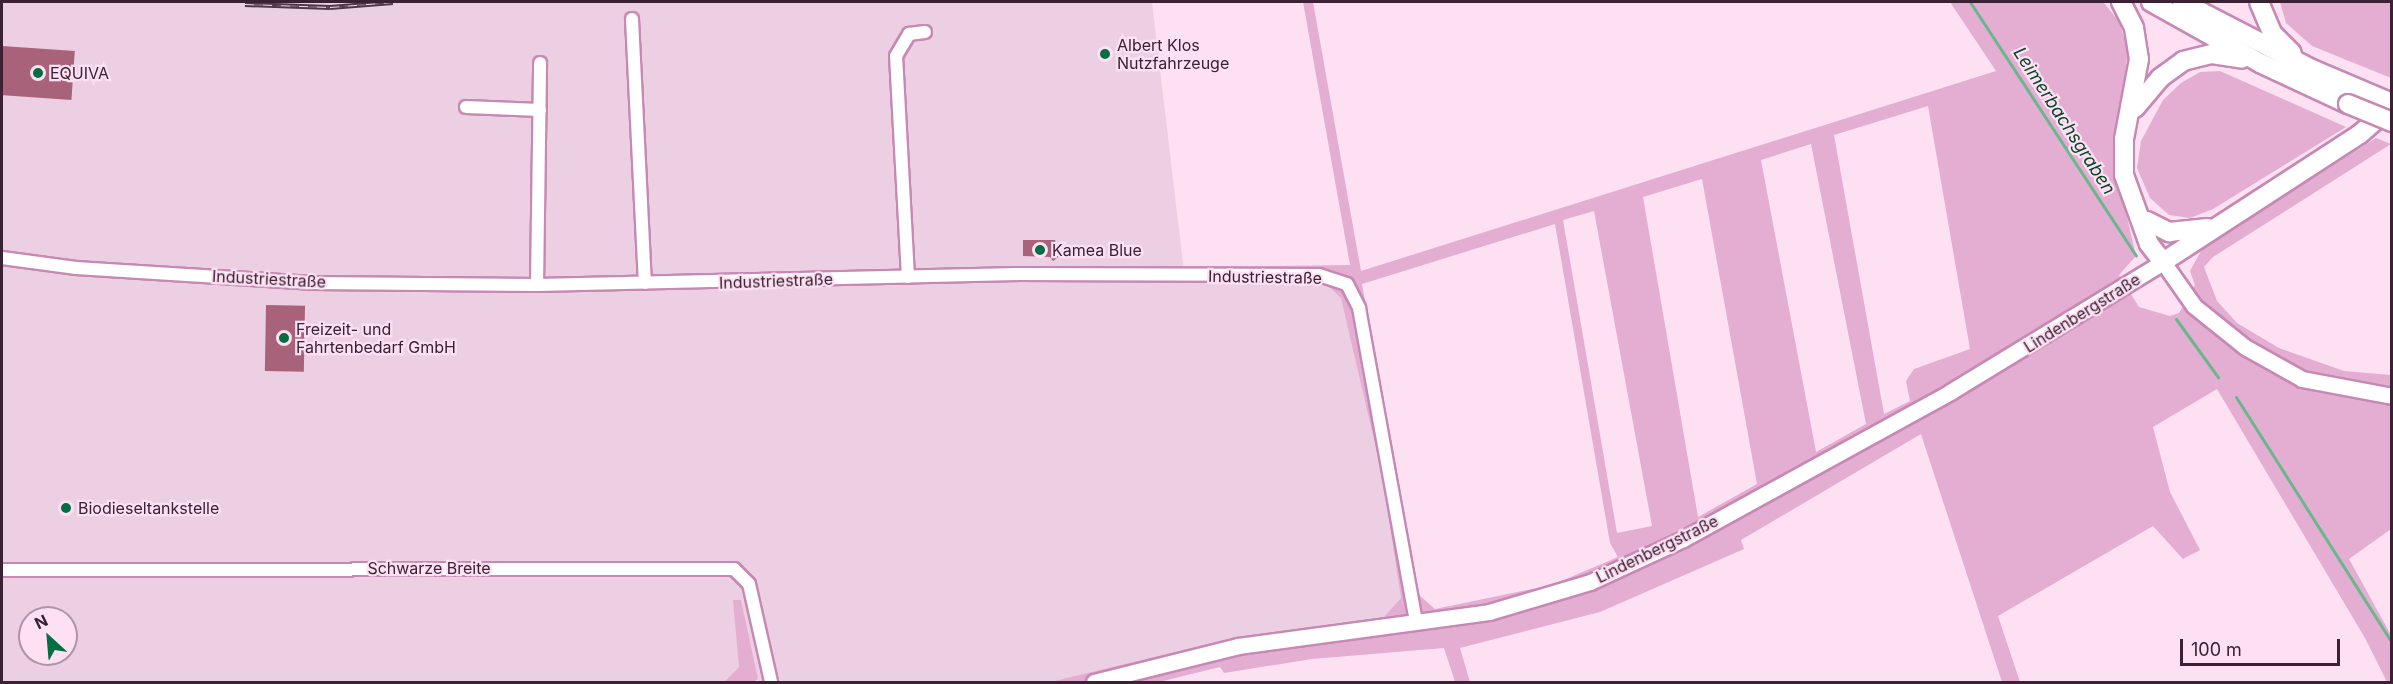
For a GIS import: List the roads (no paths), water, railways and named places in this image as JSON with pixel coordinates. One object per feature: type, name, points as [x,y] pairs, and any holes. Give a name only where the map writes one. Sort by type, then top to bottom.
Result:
[{"type":"highway","points":[[2121,2],[2134,28],[2139,53],[2123,157],[2132,197],[2149,244],[2163,262]]},
{"type":"highway","points":[[2151,2],[2260,63],[2391,122]]},
{"type":"highway","points":[[2163,262],[2353,139],[2391,104],[2312,69],[2182,2]]},
{"type":"highway","points":[[2259,2],[2272,33],[2312,69]]},
{"type":"highway","points":[[2131,115],[2160,78],[2189,59],[2217,54],[2260,63]]},
{"type":"highway","points":[[2132,197],[2147,221],[2163,262]]},
{"type":"highway","points":[[2147,221],[2178,233],[2222,224]]},
{"type":"main road","points":[[2163,262],[2194,306],[2245,348],[2302,379],[2391,396]]},
{"type":"main road","name":"Lindenbergstraße","points":[[1094,682],[1238,646],[1416,623],[1526,603],[1637,562],[1950,392],[2163,262]]},
{"type":"street","points":[[632,19],[645,284]]},
{"type":"street","points":[[908,277],[896,56],[909,34],[925,32]]},
{"type":"street","points":[[537,285],[540,63]]},
{"type":"street","points":[[466,107],[540,110]]},
{"type":"street","name":"Industriestraße","points":[[2,258],[76,268],[314,283],[537,285],[908,277],[1319,275],[1347,284],[1359,308],[1416,623]]},
{"type":"street","name":"Schwarze Breite","points":[[2,570],[734,569],[749,584],[771,682]]},
{"type":"waterway","name":"Leimerbachsgraben","points":[[1970,2],[2136,256]]},
{"type":"waterway","name":"Leimerbachsgraben","points":[[2176,319],[2218,377]]},
{"type":"waterway","name":"Leimerbachsgraben","points":[[2236,397],[2392,643]]},
{"type":"railway","points":[[245,4],[330,7],[393,2]]},
{"type":"place","name":"Albert Klos Nutzfahrzeuge","points":[[1105,54]]},
{"type":"place","name":"EQUIVA","points":[[38,73]]},
{"type":"place","name":"Kamea Blue","points":[[1040,250]]},
{"type":"place","name":"Freizeit- und Fahrtenbedarf GmbH","points":[[284,338]]},
{"type":"place","name":"Biodieseltankstelle","points":[[66,508]]}]
